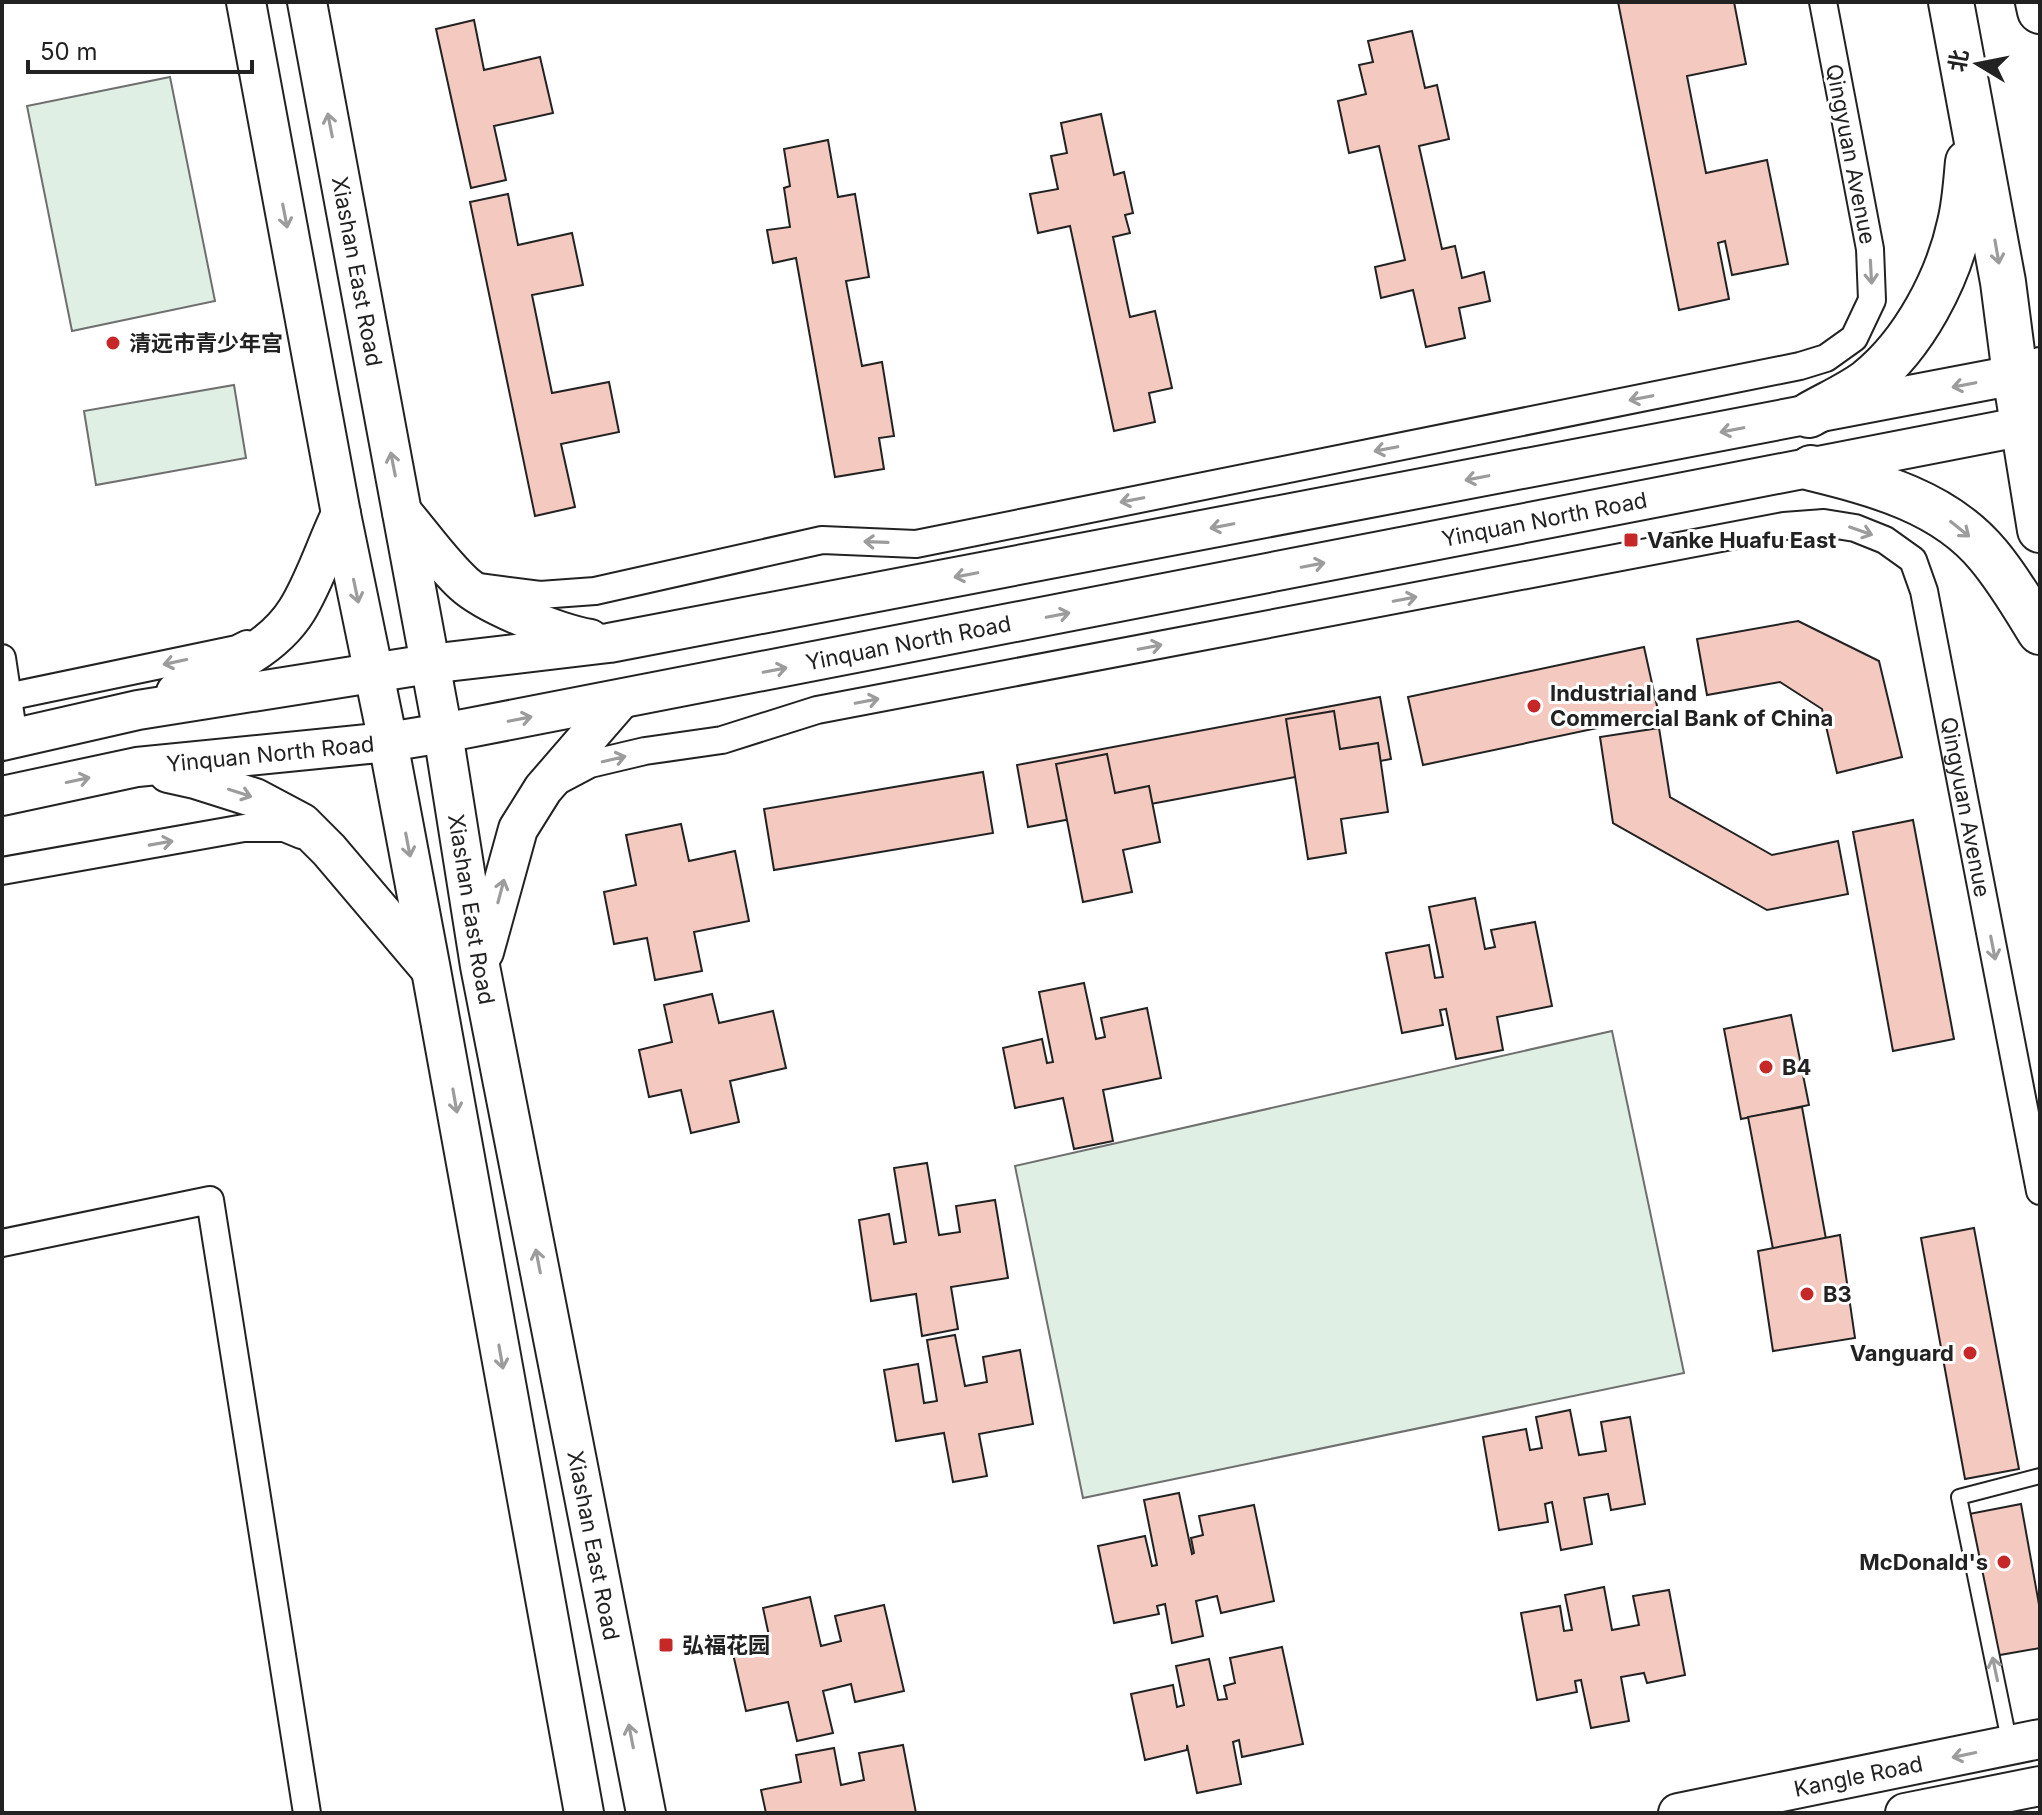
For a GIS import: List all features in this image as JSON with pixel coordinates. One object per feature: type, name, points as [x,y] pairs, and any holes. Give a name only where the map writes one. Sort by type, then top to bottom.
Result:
[{"type":"highway","points":[[1951,2],[2003,282],[2027,371],[2040,530]]},
{"type":"highway","points":[[2038,2],[2040,11]]},
{"type":"highway","points":[[1809,415],[1868,381],[1900,346],[1925,310],[1949,261],[1961,222],[1973,120]]},
{"type":"highway","points":[[1811,468],[1874,483],[1918,502],[1956,524],[1987,553],[2012,585],[2040,632]]},
{"type":"street","points":[[246,2],[341,514],[431,970],[584,1813]]},
{"type":"street","name":"Xiashan East Road","points":[[307,2],[443,733],[480,966],[646,1813]]},
{"type":"street","name":"Qingyuan Avenue","points":[[465,585],[540,595],[595,591],[822,540],[916,544],[1800,366],[1826,358],[1854,338],[1872,300],[1870,249],[1823,2]]},
{"type":"street","points":[[2,658],[8,740],[138,710],[429,664],[609,643],[2027,371]]},
{"type":"street","name":"Yinquan North Road","points":[[2,796],[137,767],[388,742],[443,733],[2031,426]]},
{"type":"street","points":[[402,512],[465,585],[501,605],[569,635],[609,643]]},
{"type":"street","points":[[138,710],[258,650],[296,611],[341,514]]},
{"type":"street","name":"Qingyuan Avenue","points":[[543,789],[590,764],[645,751],[722,740],[817,710],[1784,526],[1824,523],[1855,528],[1885,540],[1913,560],[1924,591],[2040,1191]]},
{"type":"street","points":[[6,698],[237,649],[262,637],[296,611]]},
{"type":"street","points":[[480,966],[518,829],[543,789],[620,700]]},
{"type":"street","points":[[137,767],[195,779],[255,798],[302,823],[329,850],[431,970]]},
{"type":"street","points":[[2,871],[263,826],[284,828],[329,850]]},
{"type":"street","points":[[2,1243],[210,1200],[307,1813]]},
{"type":"street","name":"Kangle Road","points":[[1678,1813],[2025,1742]]},
{"type":"street","name":"Kangle Road","points":[[1905,1813],[2040,1786]]},
{"type":"lane","points":[[2025,1742],[1959,1497],[2040,1476]]},
{"type":"green space","points":[[170,77],[215,301],[72,331],[27,106]]},
{"type":"green space","points":[[234,385],[246,458],[96,485],[84,411]]},
{"type":"green space","points":[[1612,1031],[1684,1373],[1083,1498],[1015,1166]]},
{"type":"building","points":[[1618,2],[1734,2],[1746,64],[1687,76],[1706,173],[1767,160],[1788,264],[1732,275],[1725,241],[1718,243],[1729,299],[1679,310]]},
{"type":"building","points":[[474,20],[484,70],[540,57],[553,113],[494,126],[506,180],[471,188],[436,29]]},
{"type":"building","points":[[1412,31],[1425,88],[1437,85],[1449,139],[1419,146],[1442,249],[1455,246],[1462,278],[1484,272],[1490,301],[1459,308],[1465,338],[1426,347],[1413,290],[1381,298],[1375,267],[1405,260],[1379,146],[1349,153],[1338,101],[1366,94],[1359,65],[1373,62],[1368,41]]},
{"type":"building","points":[[1101,114],[1114,175],[1124,172],[1133,213],[1125,215],[1130,233],[1113,237],[1130,317],[1155,311],[1172,388],[1149,393],[1155,422],[1114,431],[1070,226],[1038,233],[1030,194],[1058,189],[1051,156],[1067,153],[1061,123]]},
{"type":"building","points":[[828,140],[838,197],[855,194],[869,277],[846,281],[862,366],[882,362],[894,436],[879,438],[884,469],[835,477],[796,258],[773,263],[767,230],[790,227],[784,188],[790,186],[784,149]]},
{"type":"building","points":[[508,194],[518,245],[572,233],[583,285],[532,295],[552,393],[609,382],[619,432],[561,444],[575,507],[535,516],[470,202]]},
{"type":"building","points":[[1798,621],[1879,661],[1902,757],[1837,773],[1822,709],[1780,682],[1707,695],[1697,639]]},
{"type":"building","name":"Industrial and Commercial Bank of China","points":[[1644,647],[1659,715],[1423,765],[1408,697]]},
{"type":"building","points":[[1380,697],[1391,759],[1028,827],[1017,765]]},
{"type":"building","points":[[1334,711],[1340,749],[1378,743],[1388,812],[1341,819],[1346,853],[1308,859],[1286,719]]},
{"type":"building","points":[[1659,728],[1670,797],[1772,855],[1838,841],[1848,894],[1767,910],[1613,823],[1600,737]]},
{"type":"building","points":[[1107,754],[1115,793],[1149,786],[1160,842],[1123,850],[1132,892],[1083,902],[1056,764]]},
{"type":"building","points":[[983,772],[993,833],[774,870],[764,809]]},
{"type":"building","points":[[1913,820],[1954,1039],[1893,1051],[1853,832]]},
{"type":"building","points":[[681,824],[689,861],[735,851],[749,921],[694,932],[702,971],[655,980],[647,938],[614,944],[604,892],[636,885],[626,835]]},
{"type":"building","points":[[1475,898],[1485,949],[1495,947],[1491,930],[1535,922],[1552,1006],[1497,1017],[1503,1050],[1456,1059],[1446,1009],[1440,1010],[1443,1025],[1402,1033],[1386,953],[1429,945],[1435,978],[1443,977],[1429,907]]},
{"type":"building","points":[[1084,983],[1096,1039],[1105,1037],[1101,1018],[1147,1008],[1161,1078],[1103,1090],[1113,1141],[1074,1149],[1063,1098],[1015,1108],[1003,1048],[1042,1039],[1047,1063],[1053,1062],[1039,992]]},
{"type":"building","points":[[712,994],[719,1023],[773,1011],[786,1068],[730,1081],[739,1122],[691,1133],[681,1090],[649,1097],[639,1050],[672,1042],[664,1005]]},
{"type":"building","name":"B4","points":[[1791,1015],[1809,1105],[1741,1119],[1724,1029]]},
{"type":"building","points":[[1802,1107],[1826,1239],[1773,1249],[1748,1117]]},
{"type":"building","points":[[927,1163],[939,1235],[960,1232],[956,1206],[995,1200],[1008,1278],[951,1287],[958,1329],[922,1336],[916,1294],[871,1301],[859,1220],[889,1214],[894,1244],[906,1242],[894,1168]]},
{"type":"building","name":"Vanguard","points":[[1974,1228],[2019,1469],[1965,1479],[1921,1238]]},
{"type":"building","name":"B3","points":[[1840,1235],[1855,1338],[1773,1351],[1758,1251]]},
{"type":"building","points":[[955,1335],[965,1386],[987,1382],[983,1357],[1020,1350],[1033,1424],[979,1434],[987,1476],[953,1482],[944,1433],[896,1441],[884,1370],[918,1364],[924,1403],[937,1401],[927,1340]]},
{"type":"building","points":[[1570,1410],[1579,1455],[1606,1451],[1601,1422],[1630,1417],[1645,1504],[1611,1510],[1608,1494],[1584,1498],[1592,1544],[1561,1550],[1552,1502],[1545,1504],[1548,1522],[1499,1530],[1483,1437],[1526,1429],[1530,1450],[1542,1448],[1536,1417]]},
{"type":"building","points":[[1179,1493],[1192,1554],[1191,1538],[1203,1535],[1199,1516],[1254,1505],[1274,1601],[1221,1613],[1217,1596],[1196,1601],[1203,1636],[1172,1643],[1165,1604],[1157,1606],[1159,1614],[1114,1623],[1098,1546],[1145,1536],[1152,1566],[1157,1565],[1144,1500]]},
{"type":"building","name":"McDonald's","points":[[2021,1504],[2040,1610],[2040,1648],[1994,1656],[1969,1514]]},
{"type":"building","points":[[1604,1587],[1612,1630],[1639,1625],[1633,1596],[1669,1590],[1685,1675],[1647,1683],[1644,1673],[1621,1677],[1629,1721],[1591,1728],[1581,1680],[1575,1681],[1577,1692],[1537,1700],[1521,1613],[1560,1606],[1564,1631],[1572,1630],[1565,1595]]},
{"type":"building","points":[[810,1597],[821,1646],[841,1641],[835,1616],[884,1605],[904,1691],[855,1702],[851,1684],[823,1691],[833,1733],[797,1741],[788,1702],[746,1711],[731,1645],[769,1636],[763,1608]]},
{"type":"building","points":[[1282,1647],[1303,1744],[1242,1757],[1239,1740],[1233,1742],[1241,1784],[1197,1793],[1187,1745],[1187,1750],[1145,1760],[1131,1694],[1173,1685],[1177,1707],[1184,1705],[1176,1666],[1209,1659],[1218,1700],[1227,1699],[1224,1686],[1235,1683],[1230,1658]]},
{"type":"building","points":[[903,1745],[916,1813],[766,1813],[761,1790],[801,1782],[796,1755],[834,1748],[841,1785],[864,1780],[859,1753]]},
{"type":"place","name":"清远市青少年宫","points":[[113,343]]},
{"type":"place","name":"Vanke Huafu East","points":[[1631,540]]},
{"type":"place","name":"Industrial and Commercial Bank of China","points":[[1534,706]]},
{"type":"place","name":"B4","points":[[1766,1067]]},
{"type":"place","name":"B3","points":[[1807,1294]]},
{"type":"place","name":"Vanguard","points":[[1970,1353]]},
{"type":"place","name":"McDonald's","points":[[2004,1562]]},
{"type":"place","name":"弘福花园","points":[[666,1645]]}]
